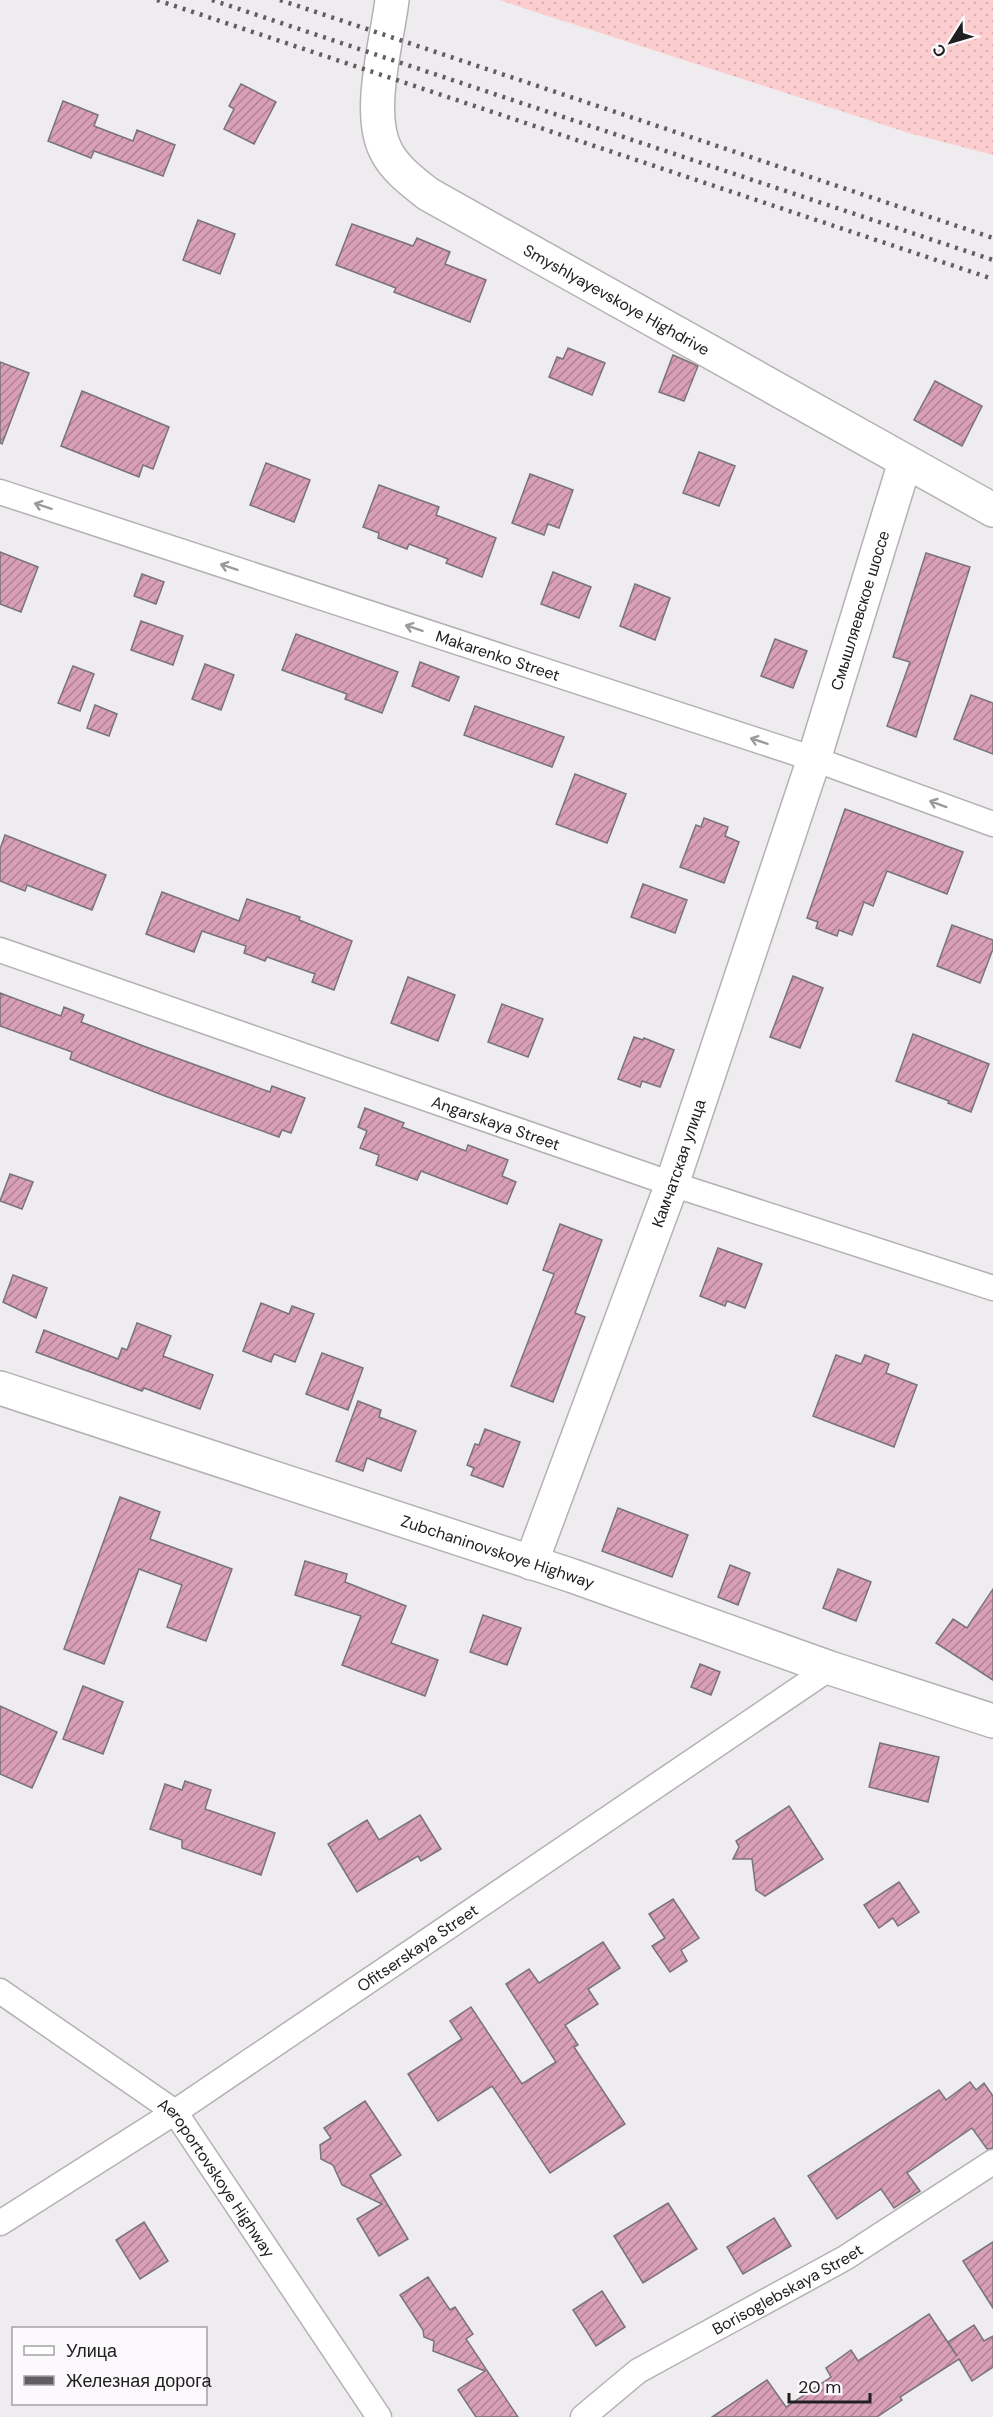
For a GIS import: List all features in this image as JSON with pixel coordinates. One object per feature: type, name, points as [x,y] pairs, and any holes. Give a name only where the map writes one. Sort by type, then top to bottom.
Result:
[{"type":"street","name":"Smyshlyayevskoye Highdrive","points":[[392,0],[388,36],[380,74],[379,131],[386,152],[402,172],[428,194],[993,510]]},
{"type":"street","name":"Смышляевское шоссе","points":[[814,759],[905,462]]},
{"type":"street","name":"Makarenko Street","points":[[0,492],[814,759],[993,824]]},
{"type":"street","name":"Камчатская улица","points":[[531,1563],[672,1184],[814,759]]},
{"type":"street","name":"Angarskaya Street","points":[[0,950],[672,1184],[993,1288]]},
{"type":"street","name":"Zubchaninovskoye Highway","points":[[0,1388],[531,1563],[830,1668],[993,1721]]},
{"type":"street","name":"Ofitserskaya Street","points":[[0,2223],[175,2112],[830,1668]]},
{"type":"street","name":"Aeroportovskoye Highway","points":[[0,1991],[175,2112],[379,2417]]},
{"type":"street","name":"Borisoglebskaya Street","points":[[583,2417],[638,2371],[845,2258],[993,2162]]},
{"type":"shaded area","points":[[499,0],[993,0],[993,155],[909,133]]},
{"type":"building","points":[[241,84],[276,102],[254,144],[224,129],[234,109],[229,106]]},
{"type":"building","points":[[63,101],[98,115],[94,126],[133,141],[137,130],[175,145],[163,176],[94,151],[91,158],[48,141]]},
{"type":"building","points":[[198,220],[235,234],[220,274],[183,260]]},
{"type":"building","points":[[352,224],[413,246],[417,238],[450,252],[445,264],[486,280],[470,322],[394,292],[396,288],[336,265]]},
{"type":"building","points":[[568,348],[605,363],[592,395],[549,377],[557,357],[563,359]]},
{"type":"building","points":[[673,355],[698,366],[684,401],[659,392]]},
{"type":"building","points":[[0,362],[29,373],[2,444],[0,443]]},
{"type":"building","points":[[935,381],[982,406],[962,446],[914,420]]},
{"type":"building","points":[[82,391],[169,427],[153,469],[143,465],[139,477],[61,446]]},
{"type":"building","points":[[699,452],[735,466],[719,506],[683,493]]},
{"type":"building","points":[[266,463],[310,480],[294,522],[250,505]]},
{"type":"building","points":[[530,474],[573,490],[559,528],[548,524],[544,535],[512,523]]},
{"type":"building","points":[[379,485],[439,507],[436,515],[496,538],[482,577],[446,563],[448,559],[409,544],[407,549],[378,538],[379,533],[363,527]]},
{"type":"building","points":[[0,552],[38,567],[21,612],[0,604]]},
{"type":"building","points":[[926,553],[970,567],[916,737],[887,726],[910,662],[893,657]]},
{"type":"building","points":[[553,572],[591,587],[579,618],[541,604]]},
{"type":"building","points":[[142,574],[164,582],[156,604],[134,596]]},
{"type":"building","points":[[635,584],[670,598],[655,640],[620,626]]},
{"type":"building","points":[[141,621],[183,636],[173,665],[131,650]]},
{"type":"building","points":[[296,634],[398,672],[382,713],[345,699],[347,694],[282,670]]},
{"type":"building","points":[[775,639],[807,651],[793,688],[761,676]]},
{"type":"building","points":[[420,662],[459,677],[449,701],[412,686]]},
{"type":"building","points":[[205,664],[234,675],[221,710],[192,699]]},
{"type":"building","points":[[73,666],[94,674],[80,711],[58,703]]},
{"type":"building","points":[[971,695],[993,703],[993,754],[954,739]]},
{"type":"building","points":[[95,705],[117,714],[109,736],[87,728]]},
{"type":"building","points":[[475,706],[564,737],[552,767],[464,735]]},
{"type":"building","points":[[575,774],[626,794],[607,843],[556,824]]},
{"type":"building","points":[[845,809],[963,852],[947,894],[887,871],[873,906],[864,902],[852,935],[839,930],[837,936],[816,928],[818,922],[807,918]]},
{"type":"building","points":[[704,818],[728,827],[725,836],[739,842],[724,883],[680,867],[696,825],[701,827]]},
{"type":"building","points":[[5,835],[106,875],[92,910],[27,885],[25,891],[0,881],[0,849]]},
{"type":"building","points":[[643,884],[687,900],[675,933],[631,917]]},
{"type":"building","points":[[162,892],[239,921],[247,899],[300,917],[299,920],[352,941],[334,990],[312,982],[315,974],[267,957],[265,961],[244,953],[246,946],[202,931],[194,952],[146,934]]},
{"type":"building","points":[[952,925],[993,940],[993,949],[980,983],[937,966]]},
{"type":"building","points":[[793,976],[823,988],[800,1048],[770,1037]]},
{"type":"building","points":[[408,977],[455,995],[438,1041],[391,1023]]},
{"type":"building","points":[[0,993],[61,1016],[64,1007],[84,1015],[81,1022],[146,1047],[270,1092],[272,1086],[305,1098],[291,1133],[282,1130],[279,1137],[165,1096],[70,1059],[72,1052],[0,1026]]},
{"type":"building","points":[[502,1004],[543,1019],[528,1057],[488,1042]]},
{"type":"building","points":[[913,1034],[989,1064],[971,1112],[896,1081]]},
{"type":"building","points":[[634,1037],[643,1040],[644,1038],[674,1050],[660,1087],[642,1081],[640,1087],[618,1079]]},
{"type":"building","points":[[365,1108],[404,1123],[402,1127],[466,1151],[468,1145],[508,1160],[502,1176],[516,1182],[507,1204],[421,1171],[417,1180],[376,1165],[379,1155],[360,1148],[367,1131],[358,1127]]},
{"type":"building","points":[[10,1174],[33,1182],[22,1209],[0,1201]]},
{"type":"building","points":[[560,1224],[602,1240],[575,1313],[585,1317],[553,1402],[511,1386],[554,1274],[543,1270]]},
{"type":"building","points":[[718,1248],[762,1264],[745,1308],[727,1301],[725,1306],[700,1296]]},
{"type":"building","points":[[13,1275],[47,1288],[36,1318],[3,1302]]},
{"type":"building","points":[[261,1303],[289,1314],[292,1306],[314,1314],[295,1362],[274,1354],[271,1362],[243,1351]]},
{"type":"building","points":[[137,1323],[171,1336],[163,1356],[213,1375],[200,1409],[144,1388],[142,1391],[36,1352],[44,1330],[118,1359],[122,1348],[127,1350]]},
{"type":"building","points":[[322,1353],[363,1368],[348,1410],[306,1394]]},
{"type":"building","points":[[836,1355],[861,1364],[865,1355],[889,1364],[886,1373],[917,1385],[894,1447],[813,1416]]},
{"type":"building","points":[[358,1401],[381,1410],[379,1417],[416,1431],[401,1471],[367,1458],[363,1471],[336,1461]]},
{"type":"building","points":[[485,1429],[520,1442],[503,1487],[471,1475],[474,1468],[467,1465],[475,1444],[479,1445]]},
{"type":"building","points":[[120,1497],[160,1512],[150,1539],[232,1569],[206,1641],[167,1627],[182,1585],[139,1569],[104,1664],[64,1649]]},
{"type":"building","points":[[618,1508],[688,1535],[672,1577],[602,1551]]},
{"type":"building","points":[[305,1561],[347,1574],[345,1582],[406,1606],[391,1643],[438,1660],[425,1696],[342,1665],[361,1616],[295,1595]]},
{"type":"building","points":[[730,1565],[750,1573],[738,1605],[718,1597]]},
{"type":"building","points":[[838,1569],[871,1582],[856,1621],[823,1608]]},
{"type":"building","points":[[993,1589],[993,1680],[936,1643],[953,1619],[967,1628]]},
{"type":"building","points":[[483,1615],[521,1628],[507,1665],[470,1652]]},
{"type":"building","points":[[700,1664],[720,1672],[711,1695],[691,1687]]},
{"type":"building","points":[[83,1686],[123,1702],[103,1754],[63,1739]]},
{"type":"building","points":[[0,1706],[57,1732],[32,1788],[0,1774]]},
{"type":"building","points":[[880,1743],[939,1757],[928,1802],[869,1787]]},
{"type":"building","points":[[185,1781],[211,1790],[205,1809],[275,1833],[261,1875],[182,1848],[182,1840],[150,1829],[165,1784],[182,1790]]},
{"type":"building","points":[[789,1806],[823,1859],[765,1896],[756,1890],[752,1859],[733,1859],[739,1847],[736,1841]]},
{"type":"building","points":[[420,1815],[441,1849],[421,1861],[418,1856],[357,1892],[328,1844],[367,1820],[379,1840]]},
{"type":"building","points":[[899,1882],[919,1912],[898,1926],[893,1918],[879,1928],[864,1905]]},
{"type":"building","points":[[673,1899],[699,1938],[681,1950],[687,1961],[670,1972],[652,1946],[665,1938],[649,1914]]},
{"type":"building","points":[[603,1942],[620,1968],[588,1989],[598,2004],[565,2025],[578,2045],[574,2047],[625,2124],[550,2173],[492,2086],[438,2121],[408,2074],[462,2039],[450,2021],[471,2007],[522,2084],[556,2062],[506,1984],[529,1969],[539,1983]]},
{"type":"building","points":[[970,2082],[976,2090],[984,2083],[993,2096],[993,2148],[987,2149],[972,2128],[907,2173],[920,2191],[894,2208],[881,2189],[837,2219],[808,2176],[939,2090],[946,2100]]},
{"type":"building","points":[[365,2101],[401,2155],[370,2175],[408,2239],[379,2256],[357,2219],[382,2204],[342,2185],[333,2165],[321,2159],[320,2145],[331,2138],[324,2128]]},
{"type":"building","points":[[668,2203],[697,2249],[643,2283],[614,2236]]},
{"type":"building","points":[[774,2218],[791,2246],[743,2274],[727,2247]]},
{"type":"building","points":[[144,2222],[168,2261],[140,2279],[116,2240]]},
{"type":"building","points":[[993,2242],[993,2308],[963,2261]]},
{"type":"building","points":[[428,2277],[450,2310],[455,2307],[473,2334],[466,2339],[518,2417],[476,2417],[458,2390],[485,2371],[433,2351],[434,2341],[424,2337],[423,2330],[400,2295]]},
{"type":"building","points":[[602,2291],[625,2327],[596,2346],[573,2310]]},
{"type":"building","points":[[929,2314],[957,2356],[948,2342],[974,2325],[984,2341],[993,2336],[993,2367],[972,2381],[959,2359],[900,2397],[902,2400],[877,2417],[712,2417],[767,2380],[786,2407],[831,2377],[826,2368],[851,2350],[858,2361]]},
{"type":"railway","points":[[157,0],[993,279]]},
{"type":"railway","points":[[212,0],[993,260]]},
{"type":"railway","points":[[280,0],[993,238]]}]
